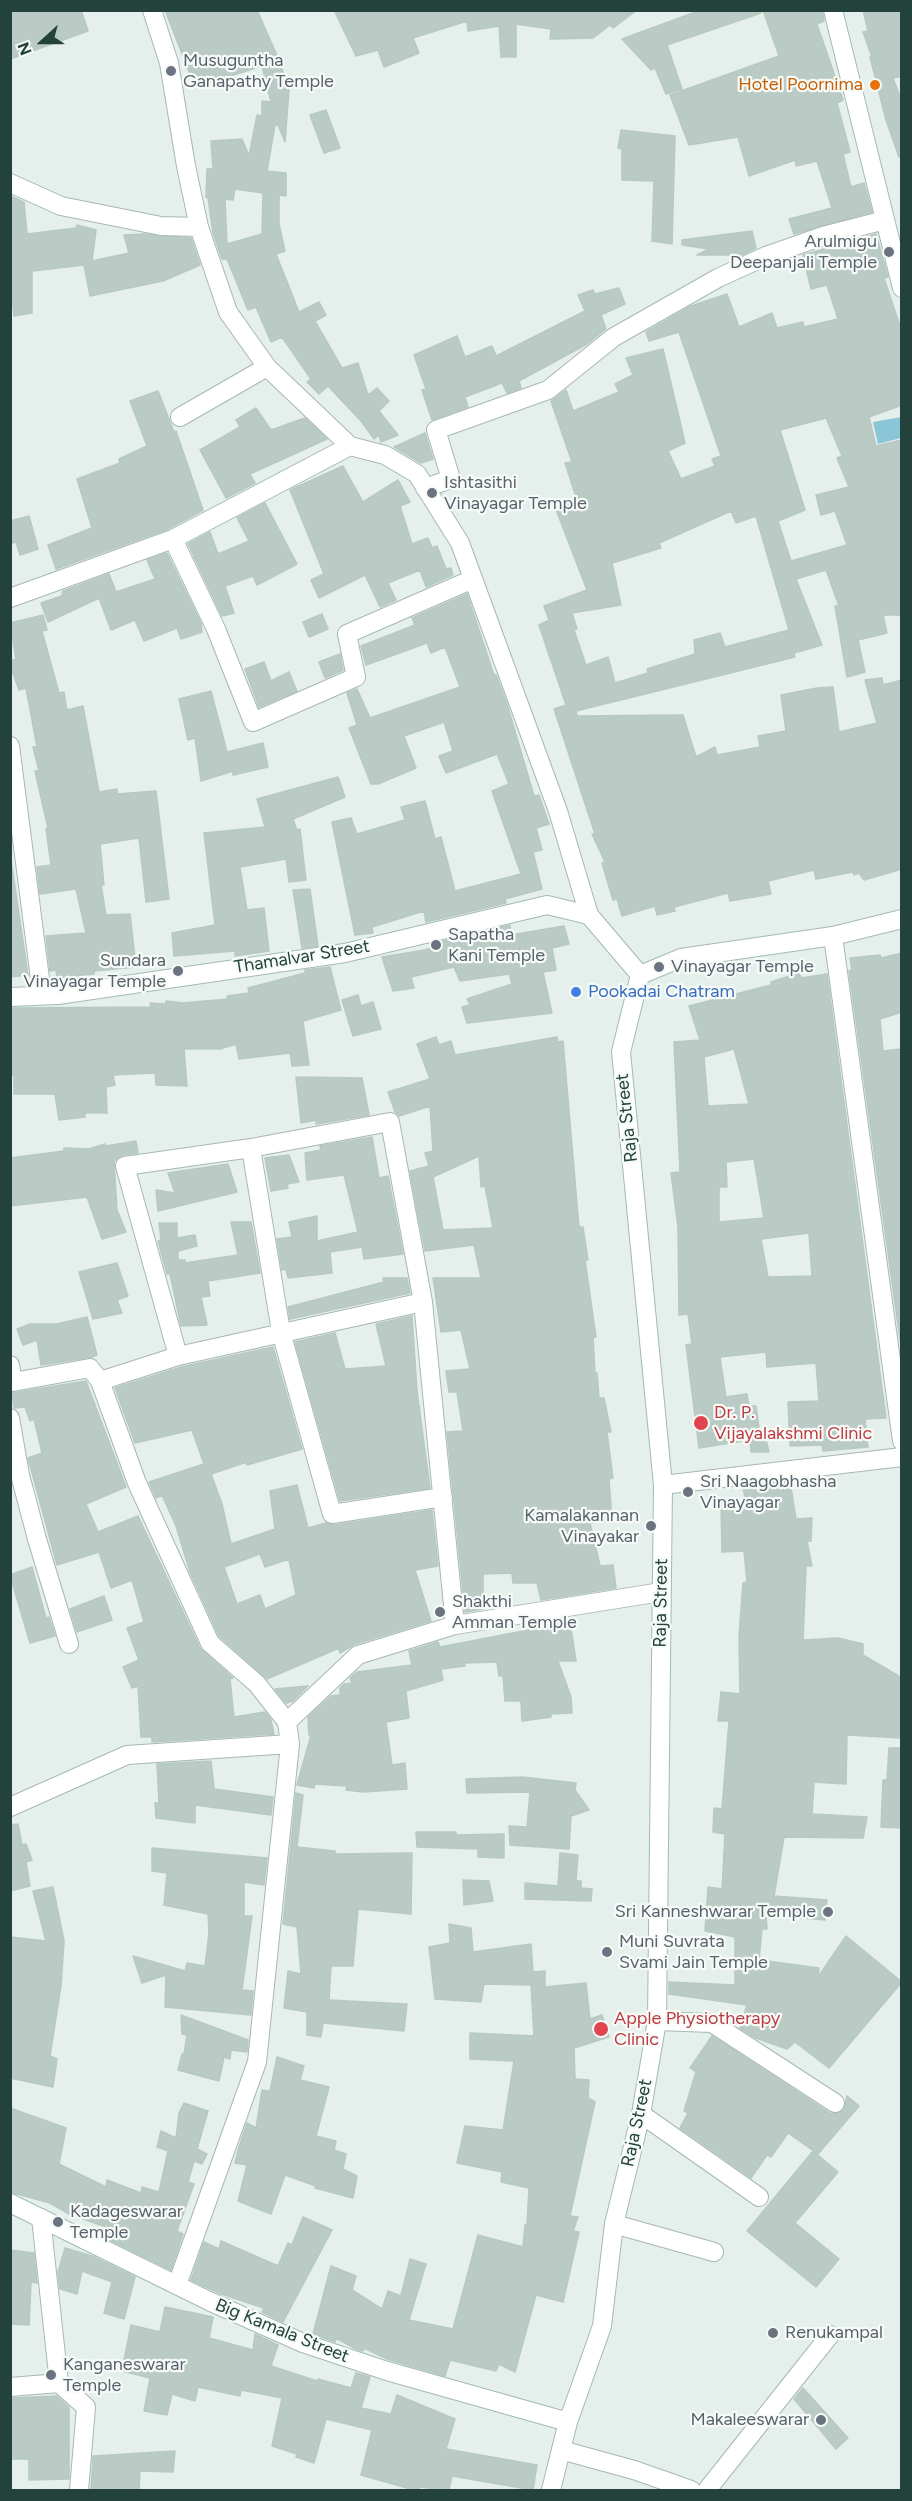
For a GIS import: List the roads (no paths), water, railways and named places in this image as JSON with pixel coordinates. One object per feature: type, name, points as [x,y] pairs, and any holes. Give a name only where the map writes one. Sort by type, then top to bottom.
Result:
[{"type":"street","points":[[152,10],[170,63],[186,166],[199,227],[228,312],[267,367],[350,446],[386,455],[417,474],[460,543],[558,811],[590,915],[640,975],[681,958],[833,936],[902,919]]},
{"type":"street","points":[[833,10],[892,230],[902,288]]},
{"type":"street","points":[[10,183],[61,206],[161,226],[199,227]]},
{"type":"street","points":[[425,488],[451,479],[436,430],[548,390],[614,337],[718,278],[766,256],[823,236],[892,230]]},
{"type":"street","points":[[180,417],[267,367]]},
{"type":"street","points":[[10,598],[173,539],[350,446]]},
{"type":"street","points":[[173,539],[216,629],[253,722],[356,677],[347,634],[473,579]]},
{"type":"street","points":[[10,746],[42,994]]},
{"type":"street","name":"Thamalvar Street","points":[[10,997],[58,995],[345,953],[547,905],[590,915]]},
{"type":"street","points":[[833,936],[902,1441]]},
{"type":"street","name":"Raja Street","points":[[551,2490],[568,2422],[602,2325],[614,2224],[641,2114],[657,2021],[663,1485],[621,1052],[640,975]]},
{"type":"street","points":[[178,1356],[125,1166],[251,1148],[390,1122],[423,1302],[455,1625]]},
{"type":"street","points":[[251,1148],[280,1332],[332,1514],[443,1497]]},
{"type":"street","points":[[100,1381],[178,1356],[423,1302]]},
{"type":"street","points":[[11,1378],[90,1368],[100,1381],[137,1484],[210,1643],[257,1684],[287,1722],[290,1744],[257,2062],[177,2285]]},
{"type":"street","points":[[10,1418],[20,1474],[36,1539],[69,1644]]},
{"type":"street","points":[[663,1485],[902,1457]]},
{"type":"street","points":[[287,1722],[358,1655],[455,1625],[661,1592]]},
{"type":"street","points":[[10,1807],[127,1755],[290,1744]]},
{"type":"street","points":[[657,2021],[712,2023],[835,2103]]},
{"type":"street","points":[[641,2114],[759,2197]]},
{"type":"street","name":"Big Kamala Street","points":[[10,2202],[177,2285],[303,2343],[387,2371],[568,2422]]},
{"type":"street","points":[[41,2218],[59,2383],[86,2407],[79,2490]]},
{"type":"street","points":[[614,2224],[714,2252]]},
{"type":"street","points":[[707,2490],[830,2335]]},
{"type":"street","points":[[10,2387],[59,2383]]},
{"type":"street","points":[[561,2450],[634,2470],[691,2490]]},
{"type":"water","points":[[901,417],[901,438],[878,444],[873,422]]},
{"type":"place","name":"Musuguntha Ganapathy Temple","points":[[171,71]]},
{"type":"place","name":"Hotel Poornima","points":[[875,85]]},
{"type":"place","name":"Arulmigu Deepanjali Temple","points":[[889,252]]},
{"type":"place","name":"Ishtasithi Vinayagar Temple","points":[[432,493]]},
{"type":"place","name":"Sapatha Kani Temple","points":[[436,945]]},
{"type":"place","name":"Vinayagar Temple","points":[[659,967]]},
{"type":"place","name":"Sundara Vinayagar Temple","points":[[178,971]]},
{"type":"place","name":"Pookadai Chatram","points":[[576,992]]},
{"type":"place","name":"Dr. P. Vijayalakshmi Clinic","points":[[701,1423]]},
{"type":"place","name":"Sri Naagobhasha Vinayagar","points":[[688,1492]]},
{"type":"place","name":"Kamalakannan Vinayakar","points":[[651,1526]]},
{"type":"place","name":"Shakthi Amman Temple","points":[[440,1612]]},
{"type":"place","name":"Sri Kanneshwarar Temple","points":[[828,1912]]},
{"type":"place","name":"Muni Suvrata Svami Jain Temple","points":[[607,1952]]},
{"type":"place","name":"Apple Physiotherapy Clinic","points":[[601,2029]]},
{"type":"place","name":"Kadageswarar Temple","points":[[58,2222]]},
{"type":"place","name":"Renukampal","points":[[773,2333]]},
{"type":"place","name":"Kanganeswarar Temple","points":[[51,2375]]},
{"type":"place","name":"Makaleeswarar","points":[[821,2420]]}]
